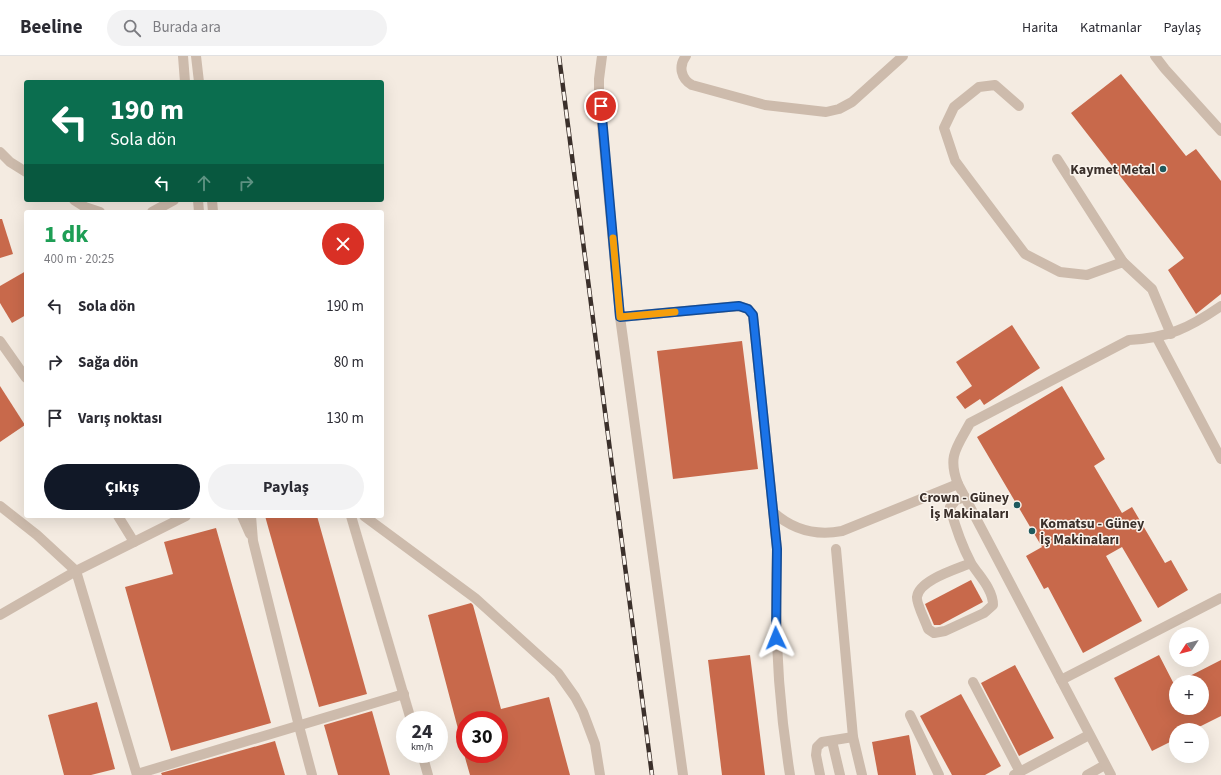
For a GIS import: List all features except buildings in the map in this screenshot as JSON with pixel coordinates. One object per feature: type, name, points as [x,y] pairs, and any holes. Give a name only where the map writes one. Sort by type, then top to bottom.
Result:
[{"type":"street","points":[[183,56],[185,80]]},
{"type":"street","points":[[196,56],[199,80]]},
{"type":"street","points":[[602,56],[599,92],[620,317],[683,775]]},
{"type":"street","points":[[686,56],[682,62],[681,71],[685,79],[692,85],[765,105],[819,112],[833,111],[852,102],[903,56]]},
{"type":"street","points":[[1156,56],[1164,69],[1221,131]]},
{"type":"street","points":[[1019,106],[995,85],[979,87],[954,107],[944,128],[955,161],[1025,254],[1060,272],[1086,275],[1123,262]]},
{"type":"street","points":[[0,152],[10,162],[24,171]]},
{"type":"street","points":[[1057,159],[1123,262],[1152,289],[1171,334]]},
{"type":"street","points":[[77,202],[94,210]]},
{"type":"street","points":[[156,210],[170,202]]},
{"type":"street","points":[[620,317],[744,306],[751,312],[754,319],[777,549],[777,663],[781,712],[790,775]]},
{"type":"street","points":[[1111,775],[958,484],[954,474],[954,456],[959,440],[970,423],[1129,340],[1157,338],[1171,334],[1198,322],[1221,306]]},
{"type":"street","points":[[1157,338],[1221,459]]},
{"type":"street","points":[[0,341],[24,375]]},
{"type":"street","points":[[773,512],[788,524],[806,531],[824,534],[834,533],[958,484]]},
{"type":"street","points":[[965,497],[956,500],[950,507],[971,563],[993,597],[992,604],[984,613],[945,631],[934,632],[928,629],[916,598],[919,590],[928,581],[971,563]]},
{"type":"street","points":[[0,506],[37,535],[76,571],[137,775],[404,694]]},
{"type":"street","points":[[119,518],[134,542]]},
{"type":"street","points":[[0,615],[76,571],[182,518]]},
{"type":"street","points":[[243,518],[253,541]]},
{"type":"street","points":[[251,518],[253,541],[312,775]]},
{"type":"street","points":[[352,518],[409,711]]},
{"type":"street","points":[[367,518],[475,598],[558,673],[584,712],[595,744],[600,775]]},
{"type":"street","points":[[836,549],[852,737],[862,775]]},
{"type":"street","points":[[1061,680],[1221,598]]},
{"type":"street","points":[[973,682],[1017,773],[1089,735]]},
{"type":"street","points":[[910,715],[939,775]]},
{"type":"street","points":[[820,775],[816,755],[817,747],[822,742],[852,737]]},
{"type":"street","points":[[832,741],[840,775]]},
{"type":"street","points":[[425,763],[428,775]]},
{"type":"street","points":[[1087,775],[1105,765]]},
{"type":"railway","points":[[559,56],[652,775]]},
{"type":"slow traffic","points":[[613,238],[620,317],[675,312]]},
{"type":"place","name":"Kaymet Metal","points":[[1163,169]]},
{"type":"place","name":"Crown - Güney İş Makinaları","points":[[1017,505]]},
{"type":"place","name":"Komatsu - Güney İş Makinaları","points":[[1032,531]]},
{"type":"route","points":[[601,106],[620,317],[739,306],[744,306],[753,315],[777,549],[776,638]]}]
